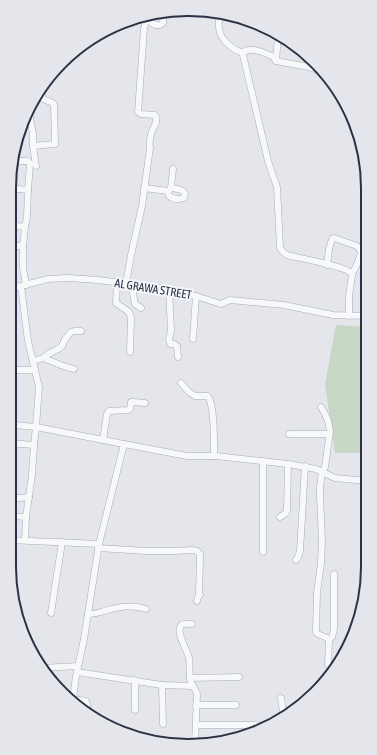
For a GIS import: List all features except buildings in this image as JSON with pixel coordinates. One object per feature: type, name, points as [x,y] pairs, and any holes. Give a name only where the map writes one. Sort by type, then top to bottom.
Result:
[{"type":"street","points":[[149,21],[155,25],[160,25],[163,23],[164,17]]},
{"type":"street","points":[[219,19],[218,28],[222,38],[233,48],[243,53]]},
{"type":"street","points":[[126,284],[142,206],[150,138],[157,120],[157,116],[155,115],[141,114],[138,112],[145,22]]},
{"type":"street","points":[[276,61],[278,41]]},
{"type":"street","points":[[243,53],[245,50],[250,50],[272,56],[276,61],[311,68]]},
{"type":"street","points":[[243,53],[242,55],[268,161],[278,187],[280,248],[287,255],[327,264],[344,269],[352,274]]},
{"type":"street","points":[[34,146],[55,144],[54,105],[53,103],[43,99],[42,97]]},
{"type":"street","points":[[30,120],[36,166]]},
{"type":"street","points":[[18,161],[28,161],[30,164],[27,217],[23,246],[23,268],[27,334],[39,387],[25,540]]},
{"type":"street","points":[[144,188],[170,190],[173,169]]},
{"type":"street","points":[[16,189],[28,190]]},
{"type":"street","points":[[16,226],[25,227]]},
{"type":"street","points":[[327,264],[329,249],[332,239],[334,238],[357,246],[361,251],[359,261],[352,274],[349,296],[349,316]]},
{"type":"street","points":[[16,246],[23,246]]},
{"type":"street","name":"AL GRAWA STREET","points":[[16,288],[48,279],[70,278],[98,280],[169,289],[221,304],[230,300],[278,305],[327,314],[361,316]]},
{"type":"street","points":[[117,283],[116,303],[129,312],[131,318],[130,352]]},
{"type":"street","points":[[134,284],[133,294],[135,304],[141,308]]},
{"type":"street","points":[[169,289],[171,331],[169,339],[170,344],[177,346],[178,357]]},
{"type":"street","points":[[193,339],[196,296]]},
{"type":"street","points":[[33,361],[43,358],[62,346],[64,339],[71,332],[81,331]]},
{"type":"street","points":[[43,358],[63,367],[74,368]]},
{"type":"street","points":[[16,370],[35,370]]},
{"type":"street","points":[[181,383],[195,396],[208,396],[210,399],[213,419],[214,456]]},
{"type":"street","points":[[103,440],[107,414],[109,411],[128,410],[130,409],[131,402],[145,403]]},
{"type":"street","points":[[321,407],[330,428],[326,464],[322,472],[320,496],[322,541],[317,593],[316,632],[329,640]]},
{"type":"street","points":[[16,425],[36,427],[187,456],[214,456],[305,466],[316,469],[333,477],[361,481]]},
{"type":"street","points":[[289,434],[329,434]]},
{"type":"street","points":[[16,444],[34,445]]},
{"type":"street","points":[[74,695],[99,546],[124,444]]},
{"type":"street","points":[[263,461],[263,552]]},
{"type":"street","points":[[280,517],[286,514],[287,510],[288,464]]},
{"type":"street","points":[[296,560],[300,551],[305,466]]},
{"type":"street","points":[[16,498],[29,496]]},
{"type":"street","points":[[16,516],[26,517]]},
{"type":"street","points":[[16,541],[62,542],[146,551],[197,551],[200,554],[200,595],[197,600]]},
{"type":"street","points":[[50,613],[62,542]]},
{"type":"street","points":[[329,666],[328,665],[329,640],[332,637],[334,629],[334,574]]},
{"type":"street","points":[[88,614],[94,614],[122,606],[135,606],[146,609]]},
{"type":"street","points":[[192,624],[183,624],[180,629],[181,638],[189,659],[190,678],[196,692],[195,739]]},
{"type":"street","points":[[49,668],[77,669],[162,684],[193,686]]},
{"type":"street","points":[[190,678],[239,677]]},
{"type":"street","points":[[135,680],[135,710]]},
{"type":"street","points":[[162,684],[163,724]]},
{"type":"street","points":[[281,698],[283,711]]},
{"type":"street","points":[[80,700],[86,701],[87,706]]},
{"type":"street","points":[[196,706],[236,705]]},
{"type":"street","points":[[196,725],[256,725]]},
{"type":"green space","points":[[336,325],[361,327],[361,453],[335,453],[325,384]]}]
